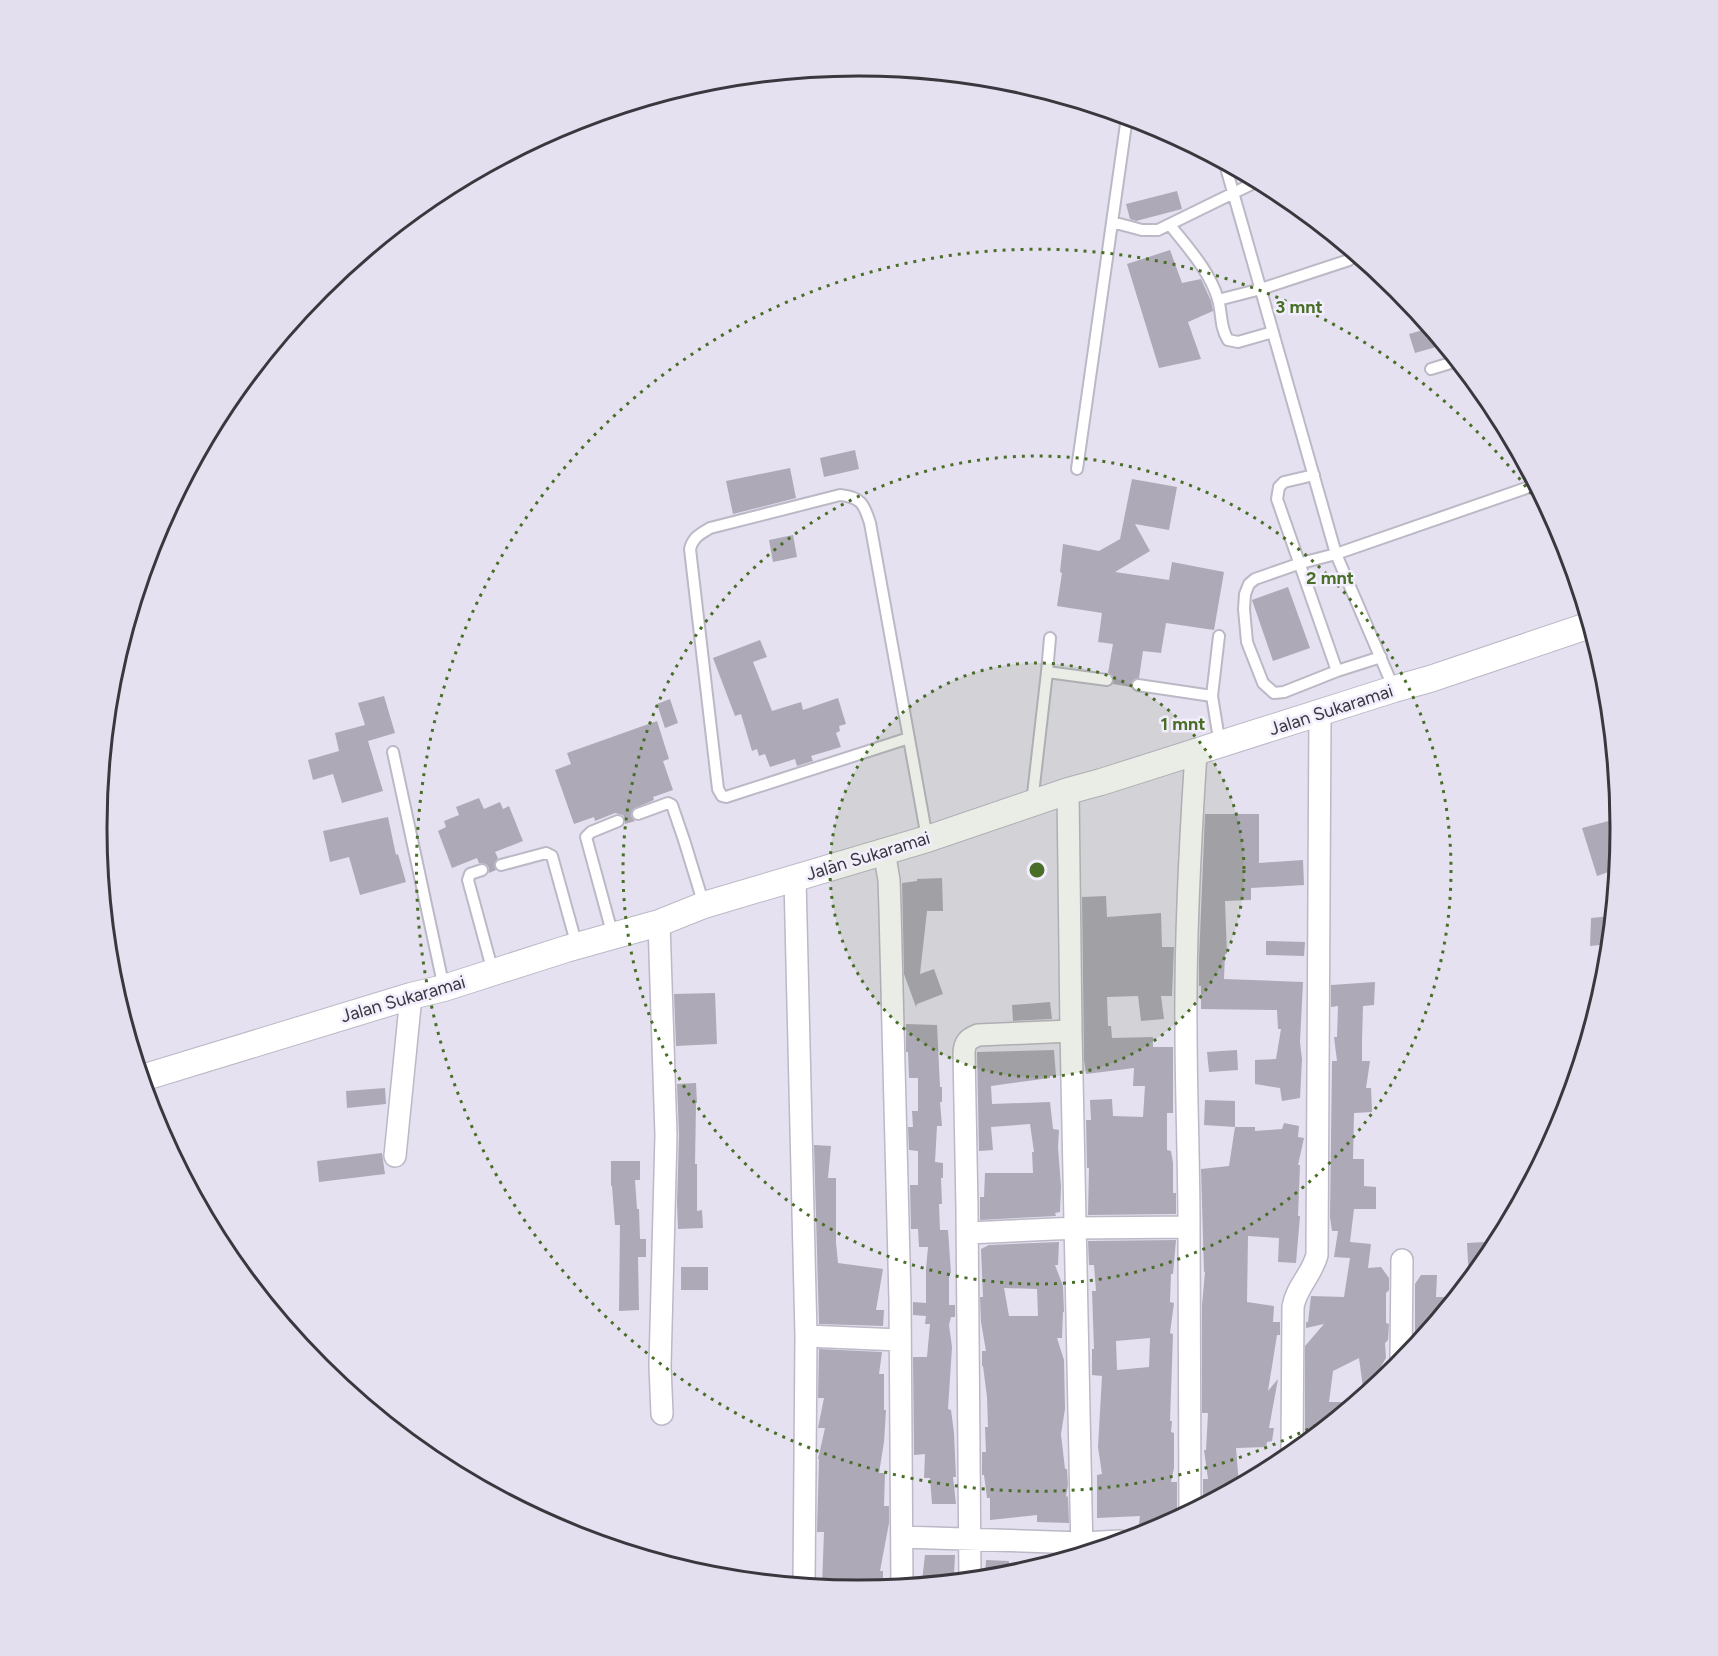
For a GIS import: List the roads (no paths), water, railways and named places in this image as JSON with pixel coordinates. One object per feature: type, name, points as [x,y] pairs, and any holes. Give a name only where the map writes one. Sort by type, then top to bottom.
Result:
[{"type":"street","name":"Jalan Sukaramai","points":[[149,1076],[659,923],[704,905],[927,838],[1068,791],[1430,679],[1583,627]]},
{"type":"street","points":[[1292,1442],[1293,1307],[1295,1296],[1314,1266],[1317,1255],[1320,713]]},
{"type":"street","points":[[1190,1502],[1186,1027],[1191,831],[1196,753]]},
{"type":"street","points":[[1068,791],[1082,1546]]},
{"type":"street","points":[[884,851],[889,880],[900,1256],[902,1578]]},
{"type":"street","points":[[795,879],[806,1336],[804,1577]]},
{"type":"street","points":[[659,923],[666,1135],[660,1366],[662,1414]]},
{"type":"street","points":[[395,1156],[411,996]]},
{"type":"street","points":[[970,1571],[965,1044],[969,1038],[978,1035],[1071,1031]]},
{"type":"street","points":[[968,1233],[1076,1228],[1189,1227]]},
{"type":"street","points":[[1401,1347],[1402,1260]]},
{"type":"street","points":[[806,1336],[900,1340]]},
{"type":"street","points":[[902,1537],[970,1539],[1076,1548]]},
{"type":"lane","points":[[1077,469],[1126,126]]},
{"type":"lane","points":[[1228,173],[1336,554],[1394,689]]},
{"type":"lane","points":[[1112,222],[1142,230],[1158,230],[1249,185]]},
{"type":"lane","points":[[1170,225],[1208,277],[1218,300],[1224,333],[1228,340],[1238,342],[1273,332]]},
{"type":"lane","points":[[1218,300],[1261,289],[1349,260]]},
{"type":"lane","points":[[1431,369],[1449,363]]},
{"type":"lane","points":[[1314,475],[1284,482],[1279,487],[1277,499],[1337,671]]},
{"type":"lane","points":[[1381,657],[1284,692],[1274,693],[1263,682],[1247,642],[1244,609],[1245,594],[1249,584],[1255,579],[1336,554],[1528,486]]},
{"type":"lane","points":[[909,738],[723,796],[718,789],[690,549],[692,541],[710,528],[840,495],[852,496],[859,500],[870,523],[909,738],[927,838]]},
{"type":"lane","points":[[1219,636],[1212,696],[1220,745]]},
{"type":"lane","points":[[1032,803],[1050,638]]},
{"type":"lane","points":[[1047,672],[1107,680]]},
{"type":"lane","points":[[1138,685],[1212,696]]},
{"type":"lane","points":[[393,752],[444,988]]},
{"type":"lane","points":[[638,814],[668,803],[672,805],[704,905]]},
{"type":"lane","points":[[613,936],[585,837],[591,832],[618,821]]},
{"type":"lane","points":[[501,865],[546,853],[552,856],[577,946]]},
{"type":"lane","points":[[482,870],[470,874],[468,883],[493,972]]}]
